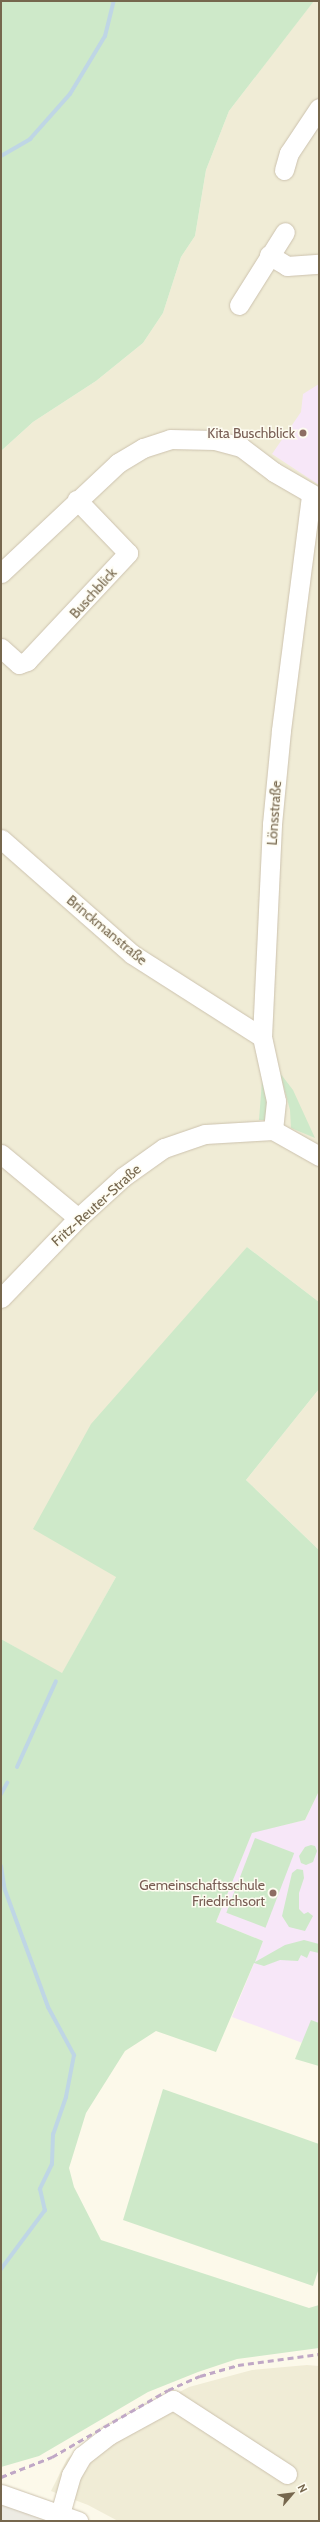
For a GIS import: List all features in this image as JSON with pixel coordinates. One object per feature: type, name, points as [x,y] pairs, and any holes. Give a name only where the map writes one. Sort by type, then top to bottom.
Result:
[{"type":"street","points":[[284,170],[289,153],[310,134],[319,108]]},
{"type":"street","points":[[239,305],[269,255],[285,232]]},
{"type":"street","points":[[269,255],[287,266],[319,264]]},
{"type":"street","points":[[1,573],[118,463],[143,448],[170,439],[215,440],[241,447],[274,472],[315,497]]},
{"type":"street","name":"Lönsstraße","points":[[272,1130],[276,1101],[262,1036],[272,824],[279,753],[315,497]]},
{"type":"street","name":"Buschblick","points":[[1,648],[19,664],[28,661],[128,553],[77,500]]},
{"type":"street","name":"Brinckmanstraße","points":[[1,840],[132,954],[262,1036]]},
{"type":"street","points":[[272,1130],[319,1156]]},
{"type":"street","name":"Fritz-Reuter-Straße","points":[[1,1298],[78,1218],[123,1177],[164,1148],[205,1134],[272,1130]]},
{"type":"street","points":[[1,1154],[78,1218]]},
{"type":"street","points":[[60,2514],[71,2475],[82,2456],[109,2435],[173,2400],[287,2474]]},
{"type":"street","points":[[1,2494],[78,2521]]},
{"type":"shaded area","points":[[319,1],[319,1302],[247,1247],[116,1577],[62,1674],[1,1639],[1,451],[33,422],[96,381],[143,343],[163,313],[181,257],[195,236],[206,170],[229,111],[313,2]]},
{"type":"shaded area","name":"Kita Buschblick","points":[[319,384],[319,485],[272,454],[301,412],[303,394]]},
{"type":"shaded area","points":[[319,1389],[319,1550],[246,1480]]},
{"type":"shaded area","name":"Gemeinschaftsschule Friedrichsort","points":[[319,1791],[319,2049],[232,2017],[263,1941],[216,1922],[252,1832],[305,1820]]},
{"type":"shaded area","points":[[307,2365],[319,2366],[319,2521],[118,2521],[88,2505],[51,2491],[67,2459],[93,2437],[189,2387],[252,2370]]},
{"type":"shaded area","points":[[1,2505],[16,2508],[51,2521],[1,2521]]},
{"type":"green space","points":[[1,1],[314,1],[229,111],[206,170],[195,236],[181,257],[163,313],[143,343],[96,381],[33,422],[1,451]]},
{"type":"green space","points":[[280,1073],[293,1090],[315,1138],[291,1128],[290,1110]]},
{"type":"green space","points":[[262,1081],[271,1120],[259,1120]]},
{"type":"green space","points":[[247,1247],[319,1302],[319,1389],[246,1480],[319,1550],[319,1791],[305,1820],[252,1833],[216,1922],[263,1941],[255,1962],[285,1945],[304,1940],[319,1944],[319,1953],[310,1951],[307,1958],[301,1955],[298,1961],[280,1960],[264,1966],[254,1963],[216,2052],[156,2031],[125,2051],[86,2113],[69,2168],[74,2187],[101,2240],[309,2308],[319,2305],[319,2348],[237,2359],[198,2372],[148,2392],[39,2456],[1,2467],[1,1639],[62,1673],[116,1577],[33,1529],[91,1424]]},
{"type":"green space","points":[[255,1838],[294,1853],[266,1928],[226,1913]]},
{"type":"green space","points":[[311,1845],[315,1846],[317,1851],[313,1862],[306,1865],[301,1863],[299,1856],[305,1847]]},
{"type":"green space","points":[[297,1869],[303,1870],[304,1878],[299,1893],[299,1909],[304,1914],[308,1912],[313,1916],[305,1931],[289,1927],[282,1916],[292,1873]]},
{"type":"green space","points":[[311,2020],[319,2023],[319,2066],[295,2059]]},
{"type":"green space","points":[[163,2089],[319,2144],[319,2268],[313,2286],[123,2220]]},
{"type":"waterway","points":[[1,156],[30,139],[70,94],[105,36],[114,1]]},
{"type":"waterway","points":[[17,1767],[56,1681]]},
{"type":"waterway","points":[[1,1794],[7,1783]]},
{"type":"waterway","points":[[1,1866],[5,1890],[48,2007],[74,2055],[66,2097],[53,2134],[52,2164],[40,2189],[45,2210],[1,2269]]},
{"type":"railway","points":[[1,2477],[52,2457],[168,2390],[200,2376],[238,2365],[319,2354]]},
{"type":"place","name":"Kita Buschblick","points":[[303,433]]},
{"type":"place","name":"Gemeinschaftsschule Friedrichsort","points":[[273,1893]]}]
